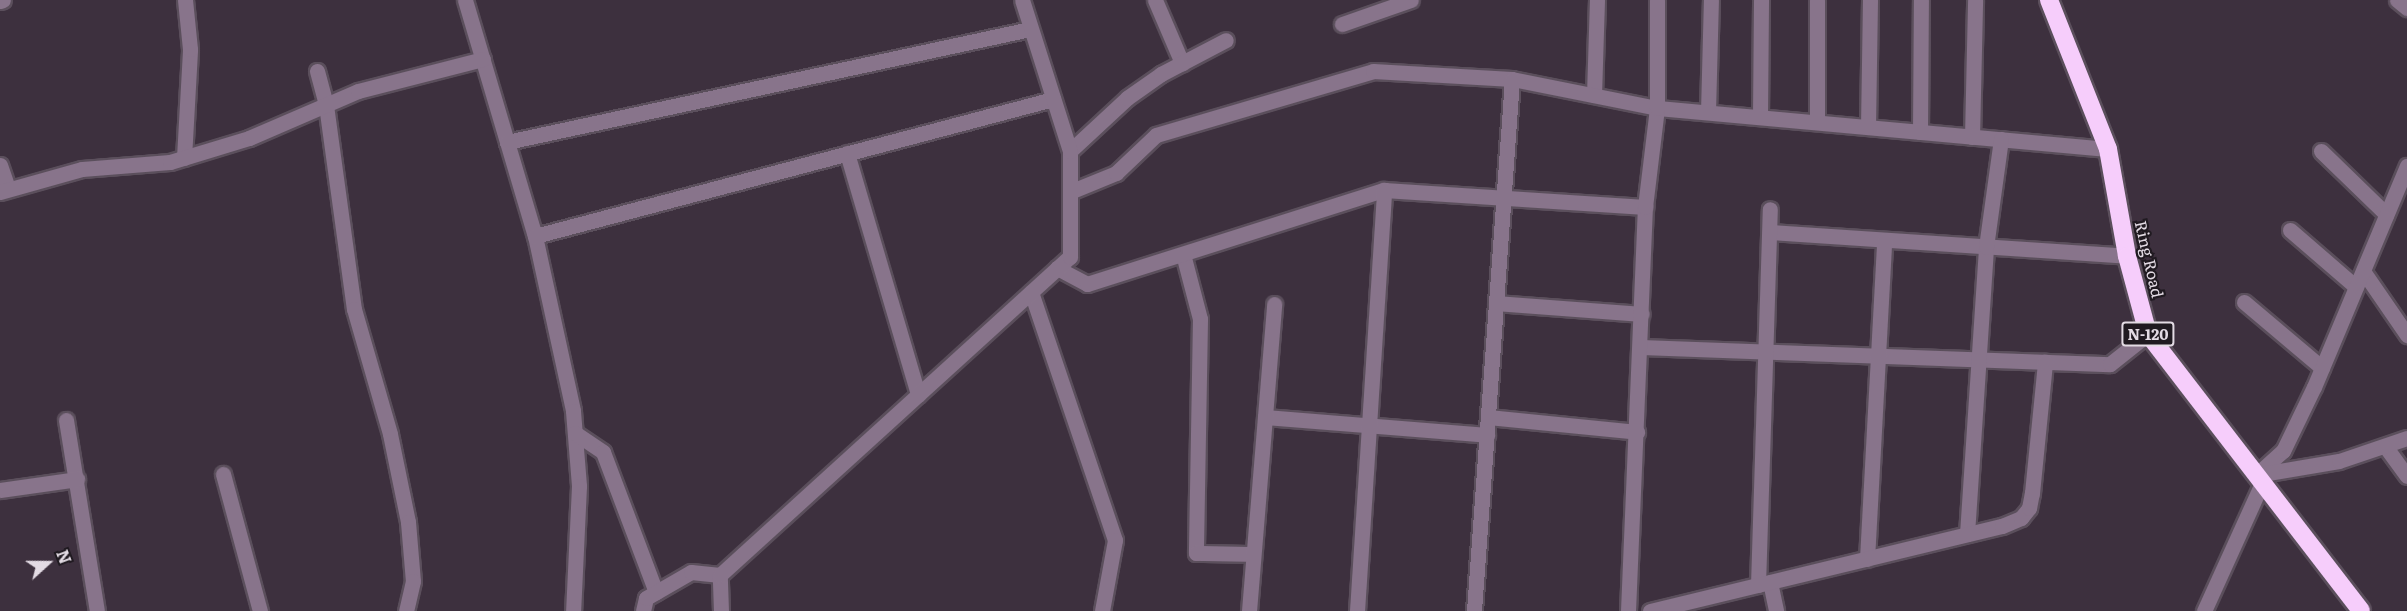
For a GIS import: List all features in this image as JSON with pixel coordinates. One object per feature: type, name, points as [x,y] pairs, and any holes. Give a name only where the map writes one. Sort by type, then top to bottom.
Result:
[{"type":"highway","name":"Ring Road","points":[[2049,0],[2108,149],[2127,256],[2148,334],[2361,611]]},
{"type":"street","points":[[184,0],[190,49],[184,158]]},
{"type":"street","points":[[465,0],[536,236],[575,433],[579,486],[573,611]]},
{"type":"street","points":[[643,611],[646,598],[691,572],[720,575],[1070,257],[1071,151],[1022,0]]},
{"type":"street","points":[[1155,0],[1182,63]]},
{"type":"street","points":[[1342,24],[1412,0]]},
{"type":"street","points":[[1594,95],[1597,0]]},
{"type":"street","points":[[1628,611],[1641,347],[1645,207],[1657,108],[1657,0]]},
{"type":"street","points":[[1708,112],[1711,0]]},
{"type":"street","points":[[1760,117],[1761,0]]},
{"type":"street","points":[[1817,0],[1817,122]]},
{"type":"street","points":[[1868,127],[1870,0]]},
{"type":"street","points":[[1920,132],[1921,0]]},
{"type":"street","points":[[1972,137],[1975,0]]},
{"type":"street","points":[[2397,0],[2407,8]]},
{"type":"street","points":[[507,142],[1030,29]]},
{"type":"street","points":[[1071,151],[1127,98],[1182,63],[1226,40]]},
{"type":"street","points":[[0,165],[4,190],[82,169],[184,158],[249,138],[358,91],[483,59]]},
{"type":"street","points":[[317,70],[326,105],[354,309],[390,434],[408,522],[413,581],[406,611]]},
{"type":"street","points":[[1072,191],[1116,173],[1156,135],[1373,71],[1512,79],[1657,108],[2108,149]]},
{"type":"street","points":[[1474,611],[1512,79]]},
{"type":"street","points":[[536,236],[1053,99]]},
{"type":"street","points":[[1967,534],[1986,247],[2001,139]]},
{"type":"street","points":[[2321,151],[2386,214]]},
{"type":"street","points":[[847,153],[918,395]]},
{"type":"street","points":[[2220,611],[2207,604],[2259,479],[2283,451],[2322,368],[2386,214],[2406,172]]},
{"type":"street","points":[[1057,268],[1087,284],[1384,190],[1645,207]]},
{"type":"street","points":[[1357,611],[1384,190]]},
{"type":"street","points":[[1770,209],[1764,584],[1776,611]]},
{"type":"street","points":[[2289,230],[2356,287]]},
{"type":"street","points":[[1770,232],[2127,256]]},
{"type":"street","points":[[1867,559],[1884,240]]},
{"type":"street","points":[[1182,254],[1200,320],[1196,553],[1253,554]]},
{"type":"street","points":[[2363,271],[2407,335]]},
{"type":"street","points":[[1031,292],[1115,540],[1102,611]]},
{"type":"street","points":[[2244,302],[2322,368]]},
{"type":"street","points":[[1496,303],[1642,314]]},
{"type":"street","points":[[1248,611],[1274,304]]},
{"type":"street","points":[[1641,347],[2110,364],[2148,334]]},
{"type":"street","points":[[1650,611],[2012,522],[2029,508],[2045,362]]},
{"type":"street","points":[[1264,417],[1487,435]]},
{"type":"street","points":[[1488,417],[1637,432]]},
{"type":"street","points":[[66,420],[97,611]]},
{"type":"street","points":[[575,433],[603,452],[656,592]]},
{"type":"street","points":[[2259,479],[2338,461],[2407,438]]},
{"type":"street","points":[[2385,446],[2407,476]]},
{"type":"street","points":[[223,474],[260,611]]},
{"type":"street","points":[[0,490],[77,479]]},
{"type":"street","points":[[720,575],[721,611]]}]
